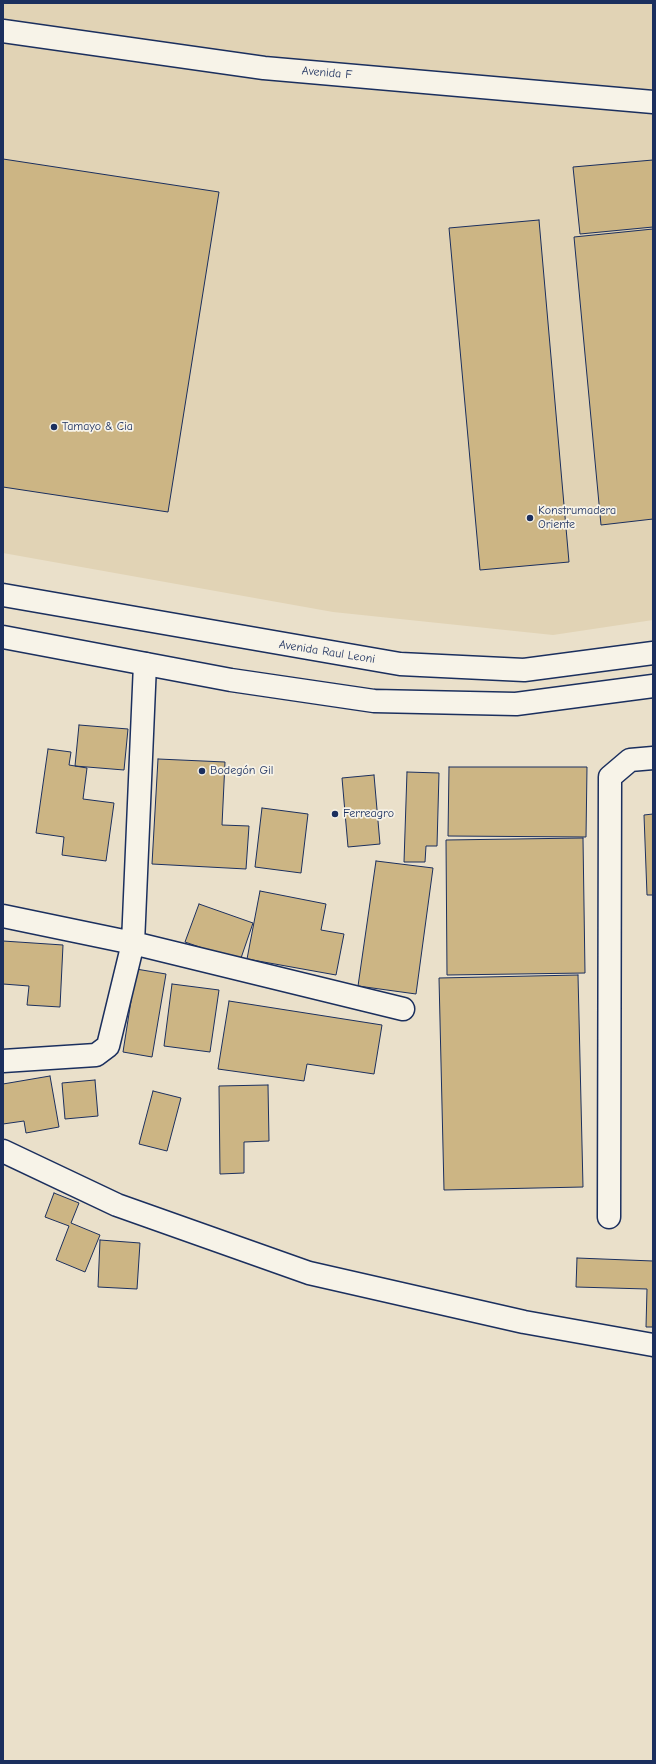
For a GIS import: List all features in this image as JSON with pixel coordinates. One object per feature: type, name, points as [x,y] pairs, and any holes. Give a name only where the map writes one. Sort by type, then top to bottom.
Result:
[{"type":"street","name":"Avenida F","points":[[3,31],[264,68],[653,102]]},
{"type":"street","name":"Avenida Raul Leoni","points":[[3,595],[400,664],[524,670],[653,653]]},
{"type":"street","points":[[3,637],[231,680],[374,701],[516,704],[653,686]]},
{"type":"street","points":[[3,1061],[96,1055],[108,1046],[133,943],[145,664]]},
{"type":"street","points":[[609,1217],[610,777],[630,760],[653,758]]},
{"type":"street","points":[[3,916],[133,943],[403,1009]]},
{"type":"street","points":[[3,1150],[117,1205],[309,1273],[524,1322],[653,1345]]},
{"type":"shaded area","points":[[3,3],[653,3],[653,620],[553,635],[333,612],[3,553]]},
{"type":"building","points":[[3,159],[219,192],[168,512],[3,487]]},
{"type":"building","points":[[653,160],[653,227],[580,234],[573,167]]},
{"type":"building","points":[[539,220],[569,562],[480,570],[449,228]]},
{"type":"building","points":[[653,229],[653,519],[601,525],[574,237]]},
{"type":"building","points":[[79,725],[128,729],[124,770],[75,766]]},
{"type":"building","points":[[48,749],[71,752],[69,765],[87,768],[83,799],[114,803],[106,861],[62,855],[64,837],[36,833]]},
{"type":"building","points":[[158,759],[225,762],[222,825],[249,826],[246,869],[152,864]]},
{"type":"building","points":[[449,767],[587,767],[586,837],[448,836]]},
{"type":"building","points":[[407,772],[439,773],[437,846],[426,846],[425,862],[404,862]]},
{"type":"building","points":[[374,775],[380,844],[348,847],[342,778]]},
{"type":"building","points":[[262,808],[308,814],[301,873],[255,867]]},
{"type":"building","points":[[653,814],[653,895],[647,895],[644,815]]},
{"type":"building","points":[[583,838],[585,973],[447,975],[446,840]]},
{"type":"building","points":[[376,861],[433,868],[416,994],[358,986]]},
{"type":"building","points":[[260,891],[326,904],[321,930],[344,934],[336,975],[247,959]]},
{"type":"building","points":[[199,904],[253,923],[240,961],[185,942]]},
{"type":"building","points":[[3,941],[63,945],[60,1007],[27,1005],[29,986],[3,984]]},
{"type":"building","points":[[136,969],[166,974],[152,1057],[123,1052]]},
{"type":"building","points":[[578,975],[583,1187],[444,1190],[439,978]]},
{"type":"building","points":[[172,984],[219,990],[210,1052],[164,1046]]},
{"type":"building","points":[[229,1001],[382,1025],[374,1074],[307,1064],[304,1081],[218,1069]]},
{"type":"building","points":[[50,1076],[59,1127],[26,1133],[24,1121],[3,1124],[3,1084]]},
{"type":"building","points":[[95,1080],[98,1116],[65,1119],[62,1083]]},
{"type":"building","points":[[268,1085],[269,1141],[244,1142],[244,1173],[220,1174],[219,1086]]},
{"type":"building","points":[[153,1091],[181,1098],[167,1151],[139,1144]]},
{"type":"building","points":[[54,1193],[79,1203],[71,1223],[100,1235],[85,1272],[56,1260],[69,1226],[45,1217]]},
{"type":"building","points":[[100,1240],[140,1243],[137,1289],[98,1287]]},
{"type":"building","points":[[577,1258],[653,1261],[653,1327],[646,1327],[647,1289],[576,1287]]},
{"type":"place","name":"Tamayo & Cia","points":[[54,427]]},
{"type":"place","name":"Konstrumadera Oriente","points":[[530,518]]},
{"type":"place","name":"Bodegón Gil","points":[[202,771]]},
{"type":"place","name":"Ferreagro","points":[[335,814]]}]
